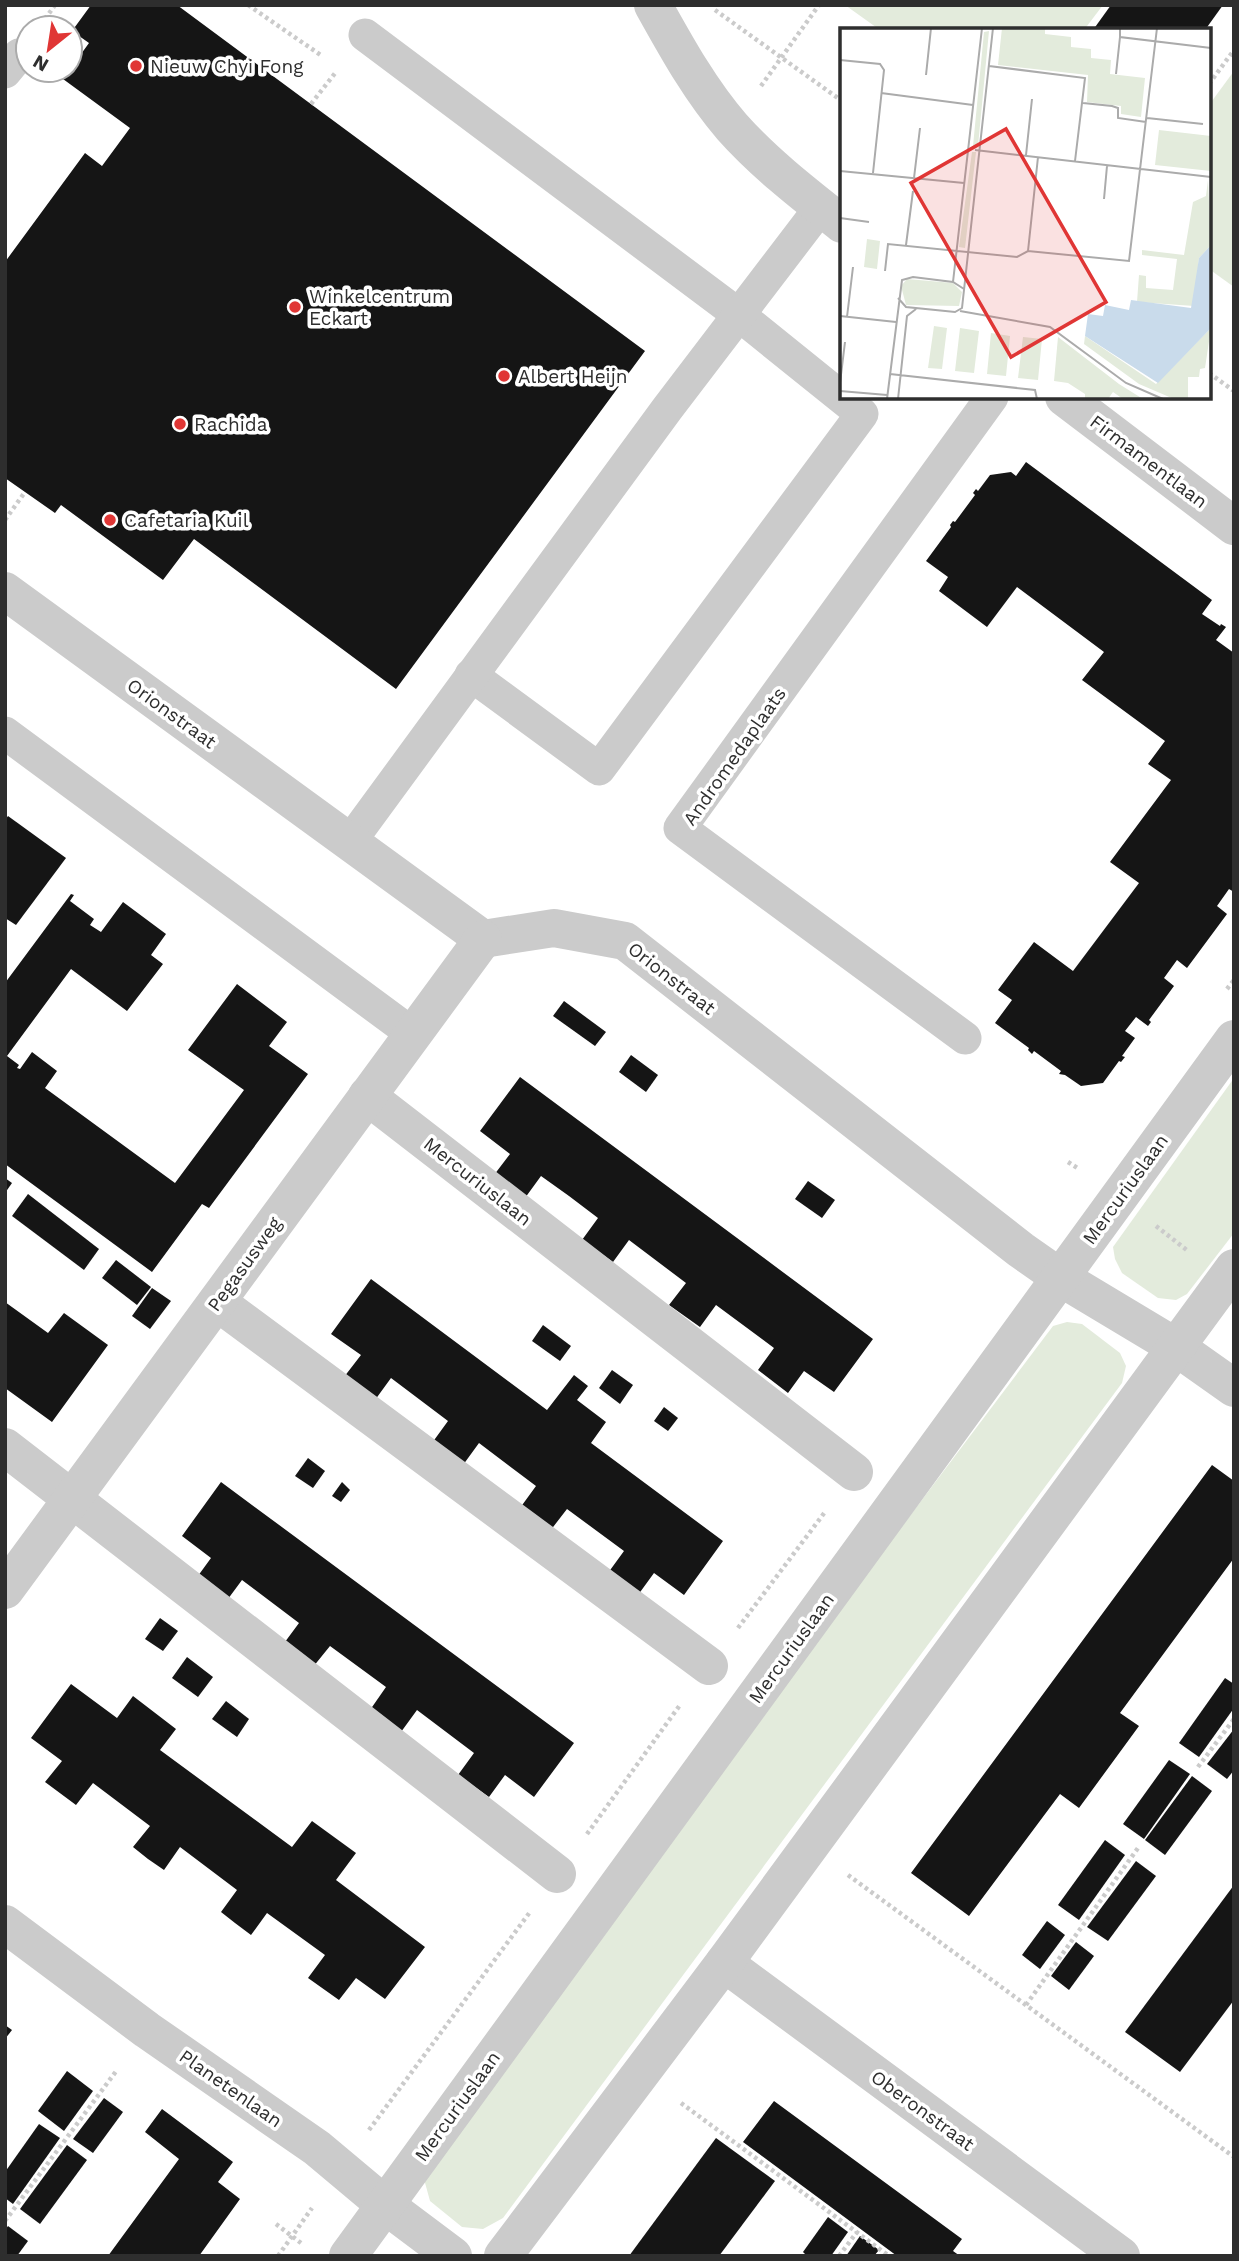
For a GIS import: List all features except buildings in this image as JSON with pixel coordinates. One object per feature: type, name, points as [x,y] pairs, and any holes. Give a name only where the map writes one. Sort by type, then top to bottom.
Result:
[{"type":"street","points":[[653,5],[692,74],[731,126],[751,147],[831,215]]},
{"type":"street","name":"Firmamentlaan","points":[[1066,399],[1234,526]]},
{"type":"street","name":"Orionstraat","points":[[5,591],[483,939],[554,928],[625,940],[1021,1250],[1061,1278],[1176,1347],[1234,1388]]},
{"type":"street","name":"Pegasusweg","points":[[5,1590],[483,939]]},
{"type":"street","name":"Mercuriuslaan","points":[[348,2256],[1234,1039]]},
{"type":"street","name":"Mercuriuslaan","points":[[367,1096],[854,1472]]},
{"type":"street","points":[[503,2256],[724,1963],[1234,1268]]},
{"type":"street","points":[[217,1301],[709,1666]]},
{"type":"street","points":[[5,1447],[557,1874]]},
{"type":"street","name":"Planetenlaan","points":[[5,1924],[147,2030],[317,2148],[385,2205],[453,2256]]},
{"type":"street","name":"Oberonstraat","points":[[724,1963],[1121,2256]]},
{"type":"lane","points":[[365,34],[739,315],[840,396]]},
{"type":"lane","points":[[349,842],[739,315],[831,215]]},
{"type":"lane","points":[[471,675],[599,769],[862,414],[843,399]]},
{"type":"lane","name":"Andromedaplaats","points":[[965,1038],[680,828],[991,399]]},
{"type":"lane","points":[[5,733],[414,1035]]},
{"type":"path","points":[[708,5],[840,100]]},
{"type":"path","points":[[731,126],[820,5]]},
{"type":"path","points":[[1211,81],[1234,50]]},
{"type":"path","points":[[311,104],[339,68]]},
{"type":"path","points":[[1211,374],[1234,391]]},
{"type":"path","points":[[5,520],[25,492]]},
{"type":"path","points":[[1198,1766],[1234,1719]]},
{"type":"path","points":[[1026,2005],[1138,1848]]},
{"type":"path","points":[[848,1875],[1234,2157]]},
{"type":"path","points":[[5,2221],[147,2030]]},
{"type":"path","points":[[681,2103],[889,2256]]},
{"type":"path","points":[[278,2256],[342,2167]]},
{"type":"path","points":[[276,2224],[310,2249]]},
{"type":"path","points":[[839,2256],[857,2232]]},
{"type":"green space","points":[[845,5],[1103,5],[1086,28],[877,28]]},
{"type":"green space","points":[[1234,71],[1234,287],[1211,270],[1211,102]]},
{"type":"green space","points":[[1234,1078],[1234,1233],[1187,1294],[1176,1300],[1158,1298],[1122,1273],[1113,1247]]},
{"type":"green space","points":[[1067,1322],[1082,1324],[1120,1353],[1126,1366],[1122,1383],[503,2218],[483,2229],[462,2227],[430,2201],[424,2179],[820,1635],[1053,1326]]},
{"type":"place","name":"Nieuw Chyi Fong","points":[[136,66]]},
{"type":"place","name":"Winkelcentrum Eckart","points":[[295,307]]},
{"type":"place","name":"Albert Heijn","points":[[504,376]]},
{"type":"place","name":"Rachida","points":[[180,424]]},
{"type":"place","name":"Cafetaria Kuil","points":[[110,520]]}]
